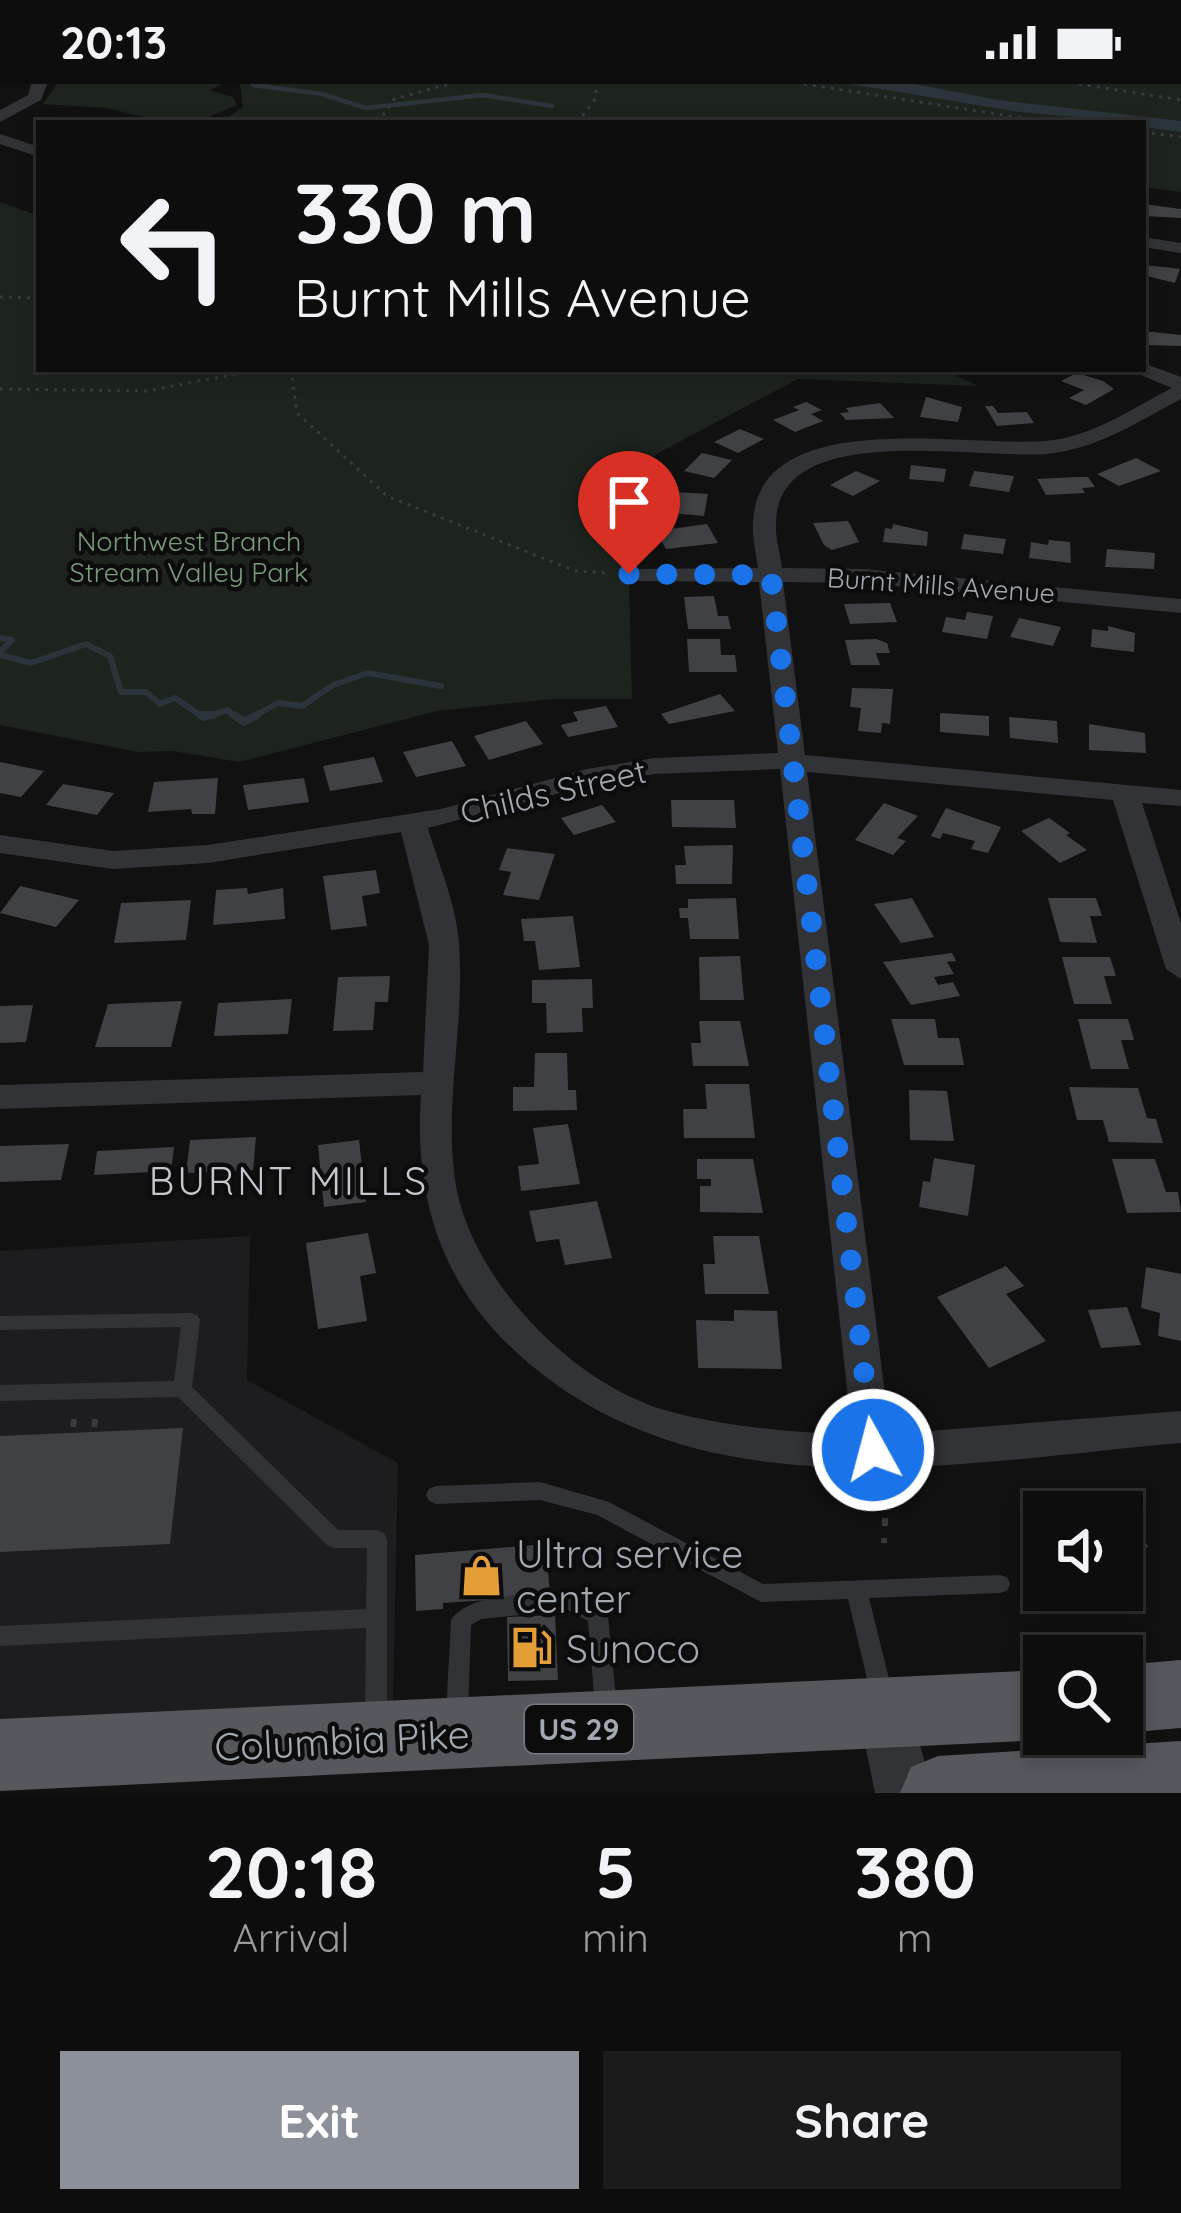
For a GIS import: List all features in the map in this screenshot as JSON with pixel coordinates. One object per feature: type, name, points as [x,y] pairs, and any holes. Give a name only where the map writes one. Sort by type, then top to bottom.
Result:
[{"type":"highway","points":[[1143,1697],[1181,1694]]},
{"type":"highway","name":"Columbia Pike","points":[[0,1755],[1023,1706]]},
{"type":"highway","points":[[938,1793],[1181,1778]]},
{"type":"street","points":[[0,117],[35,97],[39,84]]},
{"type":"street","points":[[0,140],[36,151]]},
{"type":"street","points":[[1146,242],[1181,248]]},
{"type":"street","points":[[1146,370],[1181,387]]},
{"type":"street","points":[[873,1450],[764,519],[767,494],[785,473],[812,458],[867,446],[926,444],[1013,452],[1061,446],[1181,387]]},
{"type":"street","name":"Burnt Mills Avenue","points":[[629,574],[863,576],[1181,606]]},
{"type":"street","name":"Childs Street","points":[[0,844],[112,860],[208,854],[412,822],[587,777],[655,766],[792,762],[1181,798]]},
{"type":"street","points":[[1125,794],[1181,969]]},
{"type":"street","points":[[412,822],[444,940],[435,1144],[443,1207],[470,1272],[502,1319],[574,1381],[656,1424],[773,1449],[873,1450],[1181,1426]]},
{"type":"street","points":[[0,1097],[441,1083]]},
{"type":"street","points":[[887,1715],[904,1793]]},
{"type":"lane","points":[[0,1323],[191,1320],[182,1389]]},
{"type":"lane","points":[[0,1393],[182,1389],[334,1539],[377,1539],[376,1738]]},
{"type":"lane","points":[[436,1495],[540,1491],[602,1508],[761,1593],[1000,1584]]},
{"type":"lane","points":[[856,1593],[887,1715]]},
{"type":"lane","points":[[456,1735],[461,1620],[477,1610],[570,1600],[598,1616],[608,1728]]},
{"type":"lane","points":[[0,1636],[376,1618]]},
{"type":"path","points":[[379,120],[388,103],[449,84]]},
{"type":"path","points":[[579,120],[594,101],[598,84]]},
{"type":"path","points":[[803,84],[1036,120]]},
{"type":"path","points":[[1078,84],[1181,100]]},
{"type":"path","points":[[1146,133],[1181,137]]},
{"type":"path","points":[[0,297],[36,298]]},
{"type":"path","points":[[0,389],[146,391],[247,372]]},
{"type":"path","points":[[290,372],[297,413],[387,496],[574,571],[629,574]]},
{"type":"path","points":[[873,1450],[886,1502],[884,1544]]},
{"type":"shaded area","points":[[850,84],[914,84],[998,100],[1181,121],[1181,132],[1146,127],[1146,120],[1020,112]]},
{"type":"shaded area","points":[[250,1236],[247,1380],[398,1463],[393,1705],[0,1724],[0,1251]]},
{"type":"green space","points":[[57,84],[222,84],[210,90],[233,97],[237,105],[201,120],[156,120],[106,108],[43,104]]},
{"type":"green space","points":[[240,84],[1181,84],[1181,192],[1146,187],[1146,120],[224,120],[243,107]]},
{"type":"green space","name":"Northwest Branch Stream Valley Park","points":[[0,202],[36,215],[36,372],[947,372],[979,386],[798,379],[626,470],[632,699],[551,699],[437,711],[239,762],[172,751],[138,752],[0,725]]},
{"type":"building","points":[[1146,204],[1181,209],[1181,218],[1146,216]]},
{"type":"building","points":[[1146,265],[1180,269],[1175,283],[1146,276]]},
{"type":"building","points":[[1146,331],[1181,335],[1181,346],[1146,345]]},
{"type":"building","points":[[1077,373],[1114,389],[1086,405],[1069,398],[1084,390],[1061,381]]},
{"type":"building","points":[[926,397],[962,407],[958,422],[920,417]]},
{"type":"building","points":[[806,402],[822,410],[811,414],[823,421],[795,432],[773,420],[799,410],[793,407]]},
{"type":"building","points":[[880,403],[894,418],[846,420],[840,413],[849,412],[846,408]]},
{"type":"building","points":[[985,406],[993,406],[998,413],[1027,412],[1034,423],[997,426]]},
{"type":"building","points":[[740,429],[764,439],[738,453],[714,442]]},
{"type":"building","points":[[702,453],[732,460],[714,478],[684,471]]},
{"type":"building","points":[[1136,458],[1161,471],[1119,486],[1097,474]]},
{"type":"building","points":[[911,465],[946,469],[944,482],[909,479]]},
{"type":"building","points":[[856,471],[880,481],[853,496],[830,485]]},
{"type":"building","points":[[974,471],[1014,476],[1009,492],[969,486]]},
{"type":"building","points":[[1088,477],[1095,487],[1082,488],[1085,493],[1046,495],[1037,479]]},
{"type":"building","points":[[676,492],[708,494],[704,516],[671,513]]},
{"type":"building","points":[[848,521],[859,542],[832,550],[824,545],[813,523]]},
{"type":"building","points":[[707,524],[718,543],[666,549],[656,531]]},
{"type":"building","points":[[893,524],[928,532],[927,546],[883,542],[885,528],[892,529]]},
{"type":"building","points":[[964,534],[1006,539],[1003,554],[961,549]]},
{"type":"building","points":[[1049,540],[1070,542],[1071,563],[1029,558],[1031,542],[1048,545]]},
{"type":"building","points":[[1107,549],[1155,553],[1154,569],[1105,567]]},
{"type":"building","points":[[714,596],[718,616],[728,616],[731,629],[688,629],[684,597]]},
{"type":"building","points":[[890,603],[897,622],[850,624],[844,604]]},
{"type":"building","points":[[967,612],[993,616],[987,639],[942,632],[946,617],[965,620]]},
{"type":"building","points":[[1019,618],[1061,627],[1053,646],[1010,637]]},
{"type":"building","points":[[1108,626],[1135,633],[1134,652],[1091,647],[1092,629],[1108,631]]},
{"type":"building","points":[[687,639],[720,639],[721,655],[735,655],[737,672],[689,672]]},
{"type":"building","points":[[845,640],[887,643],[890,653],[876,653],[880,665],[851,665]]},
{"type":"building","points":[[852,688],[893,689],[890,724],[882,723],[881,733],[858,731],[861,708],[850,707]]},
{"type":"building","points":[[720,694],[735,711],[669,724],[661,714]]},
{"type":"building","points":[[606,706],[618,727],[568,737],[561,725],[578,721],[573,712]]},
{"type":"building","points":[[940,713],[989,716],[989,736],[940,732]]},
{"type":"building","points":[[1009,717],[1057,721],[1058,743],[1010,738]]},
{"type":"building","points":[[526,721],[543,744],[489,760],[474,736]]},
{"type":"building","points":[[1089,724],[1145,733],[1146,753],[1089,750]]},
{"type":"building","points":[[452,741],[466,766],[416,777],[403,752]]},
{"type":"building","points":[[374,757],[383,782],[330,791],[323,766]]},
{"type":"building","points":[[0,762],[44,771],[21,797],[0,793]]},
{"type":"building","points":[[218,778],[215,814],[192,814],[191,809],[148,812],[154,782]]},
{"type":"building","points":[[304,778],[309,802],[248,810],[243,785]]},
{"type":"building","points":[[63,784],[114,793],[97,815],[46,805]]},
{"type":"building","points":[[671,800],[734,800],[736,828],[672,827]]},
{"type":"building","points":[[884,803],[918,816],[897,838],[906,841],[893,855],[855,840]]},
{"type":"building","points":[[602,805],[616,822],[574,835],[561,818]]},
{"type":"building","points":[[946,808],[1001,827],[988,853],[971,849],[975,841],[943,833],[940,839],[931,836]]},
{"type":"building","points":[[1049,818],[1087,850],[1060,863],[1021,831]]},
{"type":"building","points":[[733,845],[732,884],[676,884],[675,865],[686,865],[684,846]]},
{"type":"building","points":[[507,848],[555,854],[539,900],[503,895],[511,872],[499,870]]},
{"type":"building","points":[[376,870],[380,893],[362,896],[367,926],[331,930],[323,876]]},
{"type":"building","points":[[20,886],[79,900],[56,927],[0,913]]},
{"type":"building","points":[[247,888],[248,894],[283,888],[285,919],[213,925],[216,890]]},
{"type":"building","points":[[736,898],[739,939],[690,939],[688,918],[680,918],[679,908],[688,908],[688,899]]},
{"type":"building","points":[[912,898],[934,937],[901,943],[874,904]]},
{"type":"building","points":[[1048,898],[1096,898],[1102,916],[1090,916],[1097,943],[1060,942]]},
{"type":"building","points":[[191,900],[186,940],[114,943],[121,903]]},
{"type":"building","points":[[573,916],[580,967],[539,970],[535,941],[524,941],[521,919]]},
{"type":"building","points":[[952,953],[956,961],[947,962],[954,974],[934,977],[938,985],[953,982],[960,996],[911,1005],[883,962]]},
{"type":"building","points":[[740,956],[744,1000],[700,1000],[699,957]]},
{"type":"building","points":[[1062,957],[1110,957],[1116,976],[1104,976],[1112,1004],[1074,1004]]},
{"type":"building","points":[[390,976],[388,1002],[375,1002],[373,1030],[333,1031],[338,977]]},
{"type":"building","points":[[592,979],[593,1008],[582,1008],[583,1032],[547,1033],[546,1003],[532,1003],[532,980]]},
{"type":"building","points":[[292,999],[288,1034],[214,1036],[218,1003]]},
{"type":"building","points":[[182,1001],[171,1047],[95,1047],[108,1004]]},
{"type":"building","points":[[33,1005],[26,1042],[0,1043],[0,1006]]},
{"type":"building","points":[[891,1019],[935,1019],[938,1038],[959,1038],[964,1065],[904,1065]]},
{"type":"building","points":[[1078,1019],[1128,1019],[1134,1040],[1121,1040],[1129,1069],[1091,1069]]},
{"type":"building","points":[[699,1021],[740,1021],[749,1066],[693,1066],[691,1043],[701,1043]]},
{"type":"building","points":[[535,1053],[567,1053],[568,1090],[576,1090],[577,1110],[513,1111],[513,1087],[534,1087]]},
{"type":"building","points":[[705,1084],[749,1084],[755,1138],[684,1138],[683,1109],[707,1109]]},
{"type":"building","points":[[1069,1087],[1138,1088],[1147,1118],[1156,1119],[1163,1143],[1109,1142],[1103,1120],[1077,1120]]},
{"type":"building","points":[[909,1090],[947,1091],[954,1141],[910,1140]]},
{"type":"building","points":[[568,1124],[580,1184],[521,1191],[518,1166],[539,1164],[533,1128]]},
{"type":"building","points":[[256,1137],[253,1170],[186,1173],[190,1140]]},
{"type":"building","points":[[359,1140],[366,1202],[324,1207],[318,1145]]},
{"type":"building","points":[[69,1144],[61,1180],[0,1182],[0,1146]]},
{"type":"building","points":[[174,1147],[171,1171],[94,1175],[97,1151]]},
{"type":"building","points":[[934,1158],[975,1165],[968,1216],[919,1207],[923,1181],[930,1182]]},
{"type":"building","points":[[697,1159],[753,1159],[763,1213],[700,1212],[700,1186],[711,1186],[711,1179],[697,1179]]},
{"type":"building","points":[[1112,1159],[1155,1159],[1166,1192],[1178,1192],[1181,1212],[1127,1213]]},
{"type":"building","points":[[597,1201],[612,1258],[565,1265],[559,1239],[536,1242],[529,1211]]},
{"type":"building","points":[[368,1233],[376,1273],[360,1276],[367,1321],[318,1329],[306,1243]]},
{"type":"building","points":[[713,1236],[759,1236],[769,1294],[705,1294],[703,1264],[715,1264]]},
{"type":"building","points":[[1006,1266],[1024,1286],[1006,1294],[1046,1341],[989,1368],[937,1297]]},
{"type":"building","points":[[1146,1267],[1181,1274],[1181,1341],[1158,1336],[1160,1313],[1141,1308]]},
{"type":"building","points":[[1127,1307],[1141,1345],[1101,1348],[1088,1310]]},
{"type":"building","points":[[734,1310],[777,1311],[782,1369],[698,1368],[696,1320],[734,1321]]},
{"type":"building","points":[[183,1428],[170,1544],[0,1552],[0,1436]]},
{"type":"building","name":"Ultra service center","points":[[546,1544],[550,1596],[443,1603],[443,1609],[416,1611],[415,1555]]},
{"type":"building","name":"Sunoco","points":[[555,1615],[558,1680],[508,1681],[507,1617]]},
{"type":"waterway","points":[[253,85],[322,94],[366,108],[483,95],[552,106]]},
{"type":"waterway","points":[[0,638],[12,640],[0,652]]},
{"type":"waterway","points":[[0,655],[31,663],[86,644],[110,656],[121,692],[146,692],[160,704],[175,698],[204,718],[213,715]]},
{"type":"waterway","points":[[251,718],[278,703],[302,706],[333,685],[368,673],[441,686]]},
{"type":"waterway","points":[[213,715],[227,710],[238,718]]},
{"type":"waterway","points":[[200,715],[213,715]]},
{"type":"waterway","points":[[234,715],[244,722],[257,715]]},
{"type":"place","name":"Ultra service center","points":[[482,1575]]},
{"type":"place","name":"Sunoco","points":[[532,1648]]},
{"type":"district","name":"BURNT MILLS","points":[[289,1180]]},
{"type":"route","points":[[629,574],[771,575],[873,1450]]}]
